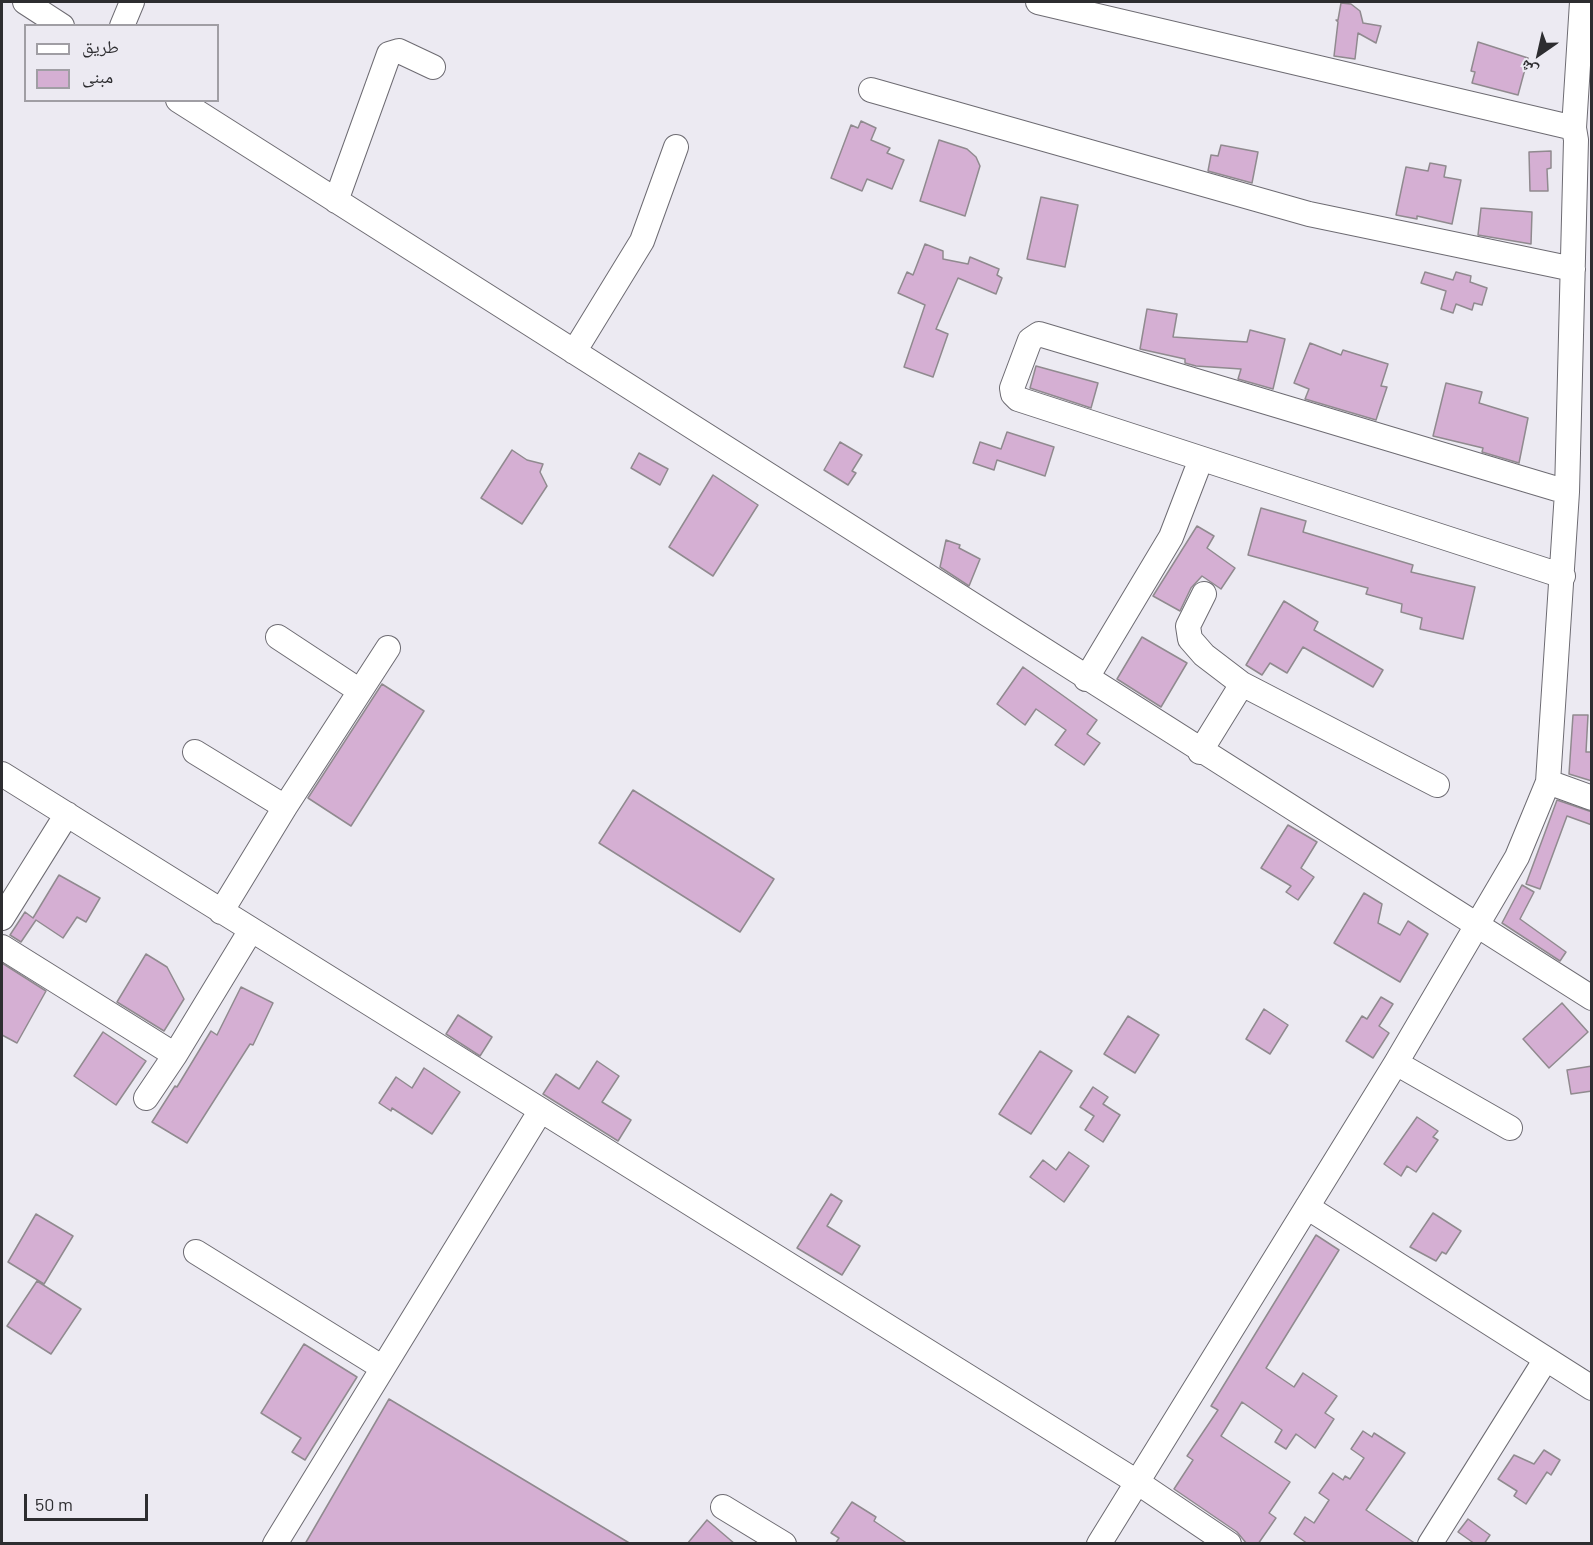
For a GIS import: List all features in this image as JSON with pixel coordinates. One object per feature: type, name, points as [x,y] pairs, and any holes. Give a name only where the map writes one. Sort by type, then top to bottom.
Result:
[{"type":"street","points":[[25,2],[59,24]]},
{"type":"street","points":[[123,24],[132,2]]},
{"type":"street","points":[[1038,2],[1580,137]]},
{"type":"street","points":[[1099,1544],[1396,1063],[1517,857],[1548,782],[1568,492],[1573,269],[1585,11]]},
{"type":"street","points":[[336,201],[388,54],[399,51],[432,67]]},
{"type":"street","points":[[871,90],[1309,214],[1573,269]]},
{"type":"street","points":[[181,102],[1200,752],[1592,998]]},
{"type":"street","points":[[574,352],[642,241],[676,147]]},
{"type":"street","points":[[1563,576],[1018,399],[1013,394],[1012,388],[1030,340],[1039,334],[1568,492]]},
{"type":"street","points":[[1086,679],[1171,537],[1201,459]]},
{"type":"street","points":[[1204,594],[1188,626],[1190,639],[1204,656],[1242,684],[1437,785]]},
{"type":"street","points":[[278,637],[360,691]]},
{"type":"street","points":[[221,912],[285,807],[388,648]]},
{"type":"street","points":[[1200,752],[1242,684]]},
{"type":"street","points":[[195,752],[285,807]]},
{"type":"street","points":[[2,774],[1137,1482],[1229,1544]]},
{"type":"street","points":[[1548,782],[1592,798]]},
{"type":"street","points":[[2,918],[67,814]]},
{"type":"street","points":[[146,1098],[251,930]]},
{"type":"street","points":[[2,947],[175,1054]]},
{"type":"street","points":[[1396,1063],[1510,1128]]},
{"type":"street","points":[[275,1544],[541,1110]]},
{"type":"street","points":[[1307,1207],[1592,1388]]},
{"type":"street","points":[[196,1252],[383,1368]]},
{"type":"street","points":[[1430,1544],[1546,1359]]},
{"type":"street","points":[[723,1507],[784,1544]]},
{"type":"building","points":[[1341,3],[1351,4],[1360,11],[1363,23],[1381,26],[1376,43],[1358,33],[1355,59],[1334,56],[1338,22],[1336,20],[1338,20]]},
{"type":"building","points":[[1478,42],[1528,58],[1518,95],[1472,83],[1475,72],[1471,71]]},
{"type":"building","points":[[861,121],[876,128],[871,140],[890,148],[887,153],[904,160],[892,189],[867,179],[862,191],[831,178],[851,125],[858,128]]},
{"type":"building","points":[[939,140],[967,149],[976,157],[980,166],[965,216],[920,201]]},
{"type":"building","points":[[1221,145],[1258,152],[1252,183],[1208,171],[1211,155],[1218,156]]},
{"type":"building","points":[[1551,151],[1551,168],[1547,169],[1548,191],[1530,191],[1529,152]]},
{"type":"building","points":[[1430,163],[1446,166],[1444,177],[1461,180],[1452,224],[1417,216],[1417,219],[1396,215],[1406,167],[1428,171]]},
{"type":"building","points":[[1041,197],[1078,205],[1065,267],[1027,259]]},
{"type":"building","points":[[1481,208],[1532,212],[1531,244],[1478,235]]},
{"type":"building","points":[[925,244],[943,251],[943,259],[968,264],[970,257],[999,269],[997,275],[1002,278],[996,294],[958,278],[936,329],[948,334],[933,377],[904,367],[925,305],[898,293],[907,272],[913,275]]},
{"type":"building","points":[[1425,272],[1453,280],[1456,272],[1471,276],[1470,282],[1487,288],[1482,305],[1474,303],[1472,310],[1456,304],[1453,313],[1441,309],[1446,291],[1421,283]]},
{"type":"building","points":[[1147,309],[1177,314],[1173,337],[1247,342],[1250,330],[1285,339],[1273,389],[1238,379],[1241,369],[1196,366],[1185,363],[1185,359],[1140,349]]},
{"type":"building","points":[[1310,343],[1341,355],[1343,350],[1388,364],[1381,386],[1387,387],[1376,420],[1305,399],[1309,389],[1294,383]]},
{"type":"building","points":[[1036,366],[1098,383],[1091,408],[1030,388]]},
{"type":"building","points":[[1446,383],[1482,392],[1479,403],[1528,418],[1519,463],[1482,452],[1483,448],[1433,436]]},
{"type":"building","points":[[1007,432],[1054,447],[1045,476],[997,460],[994,470],[973,463],[980,442],[1001,449]]},
{"type":"building","points":[[840,442],[862,455],[852,471],[856,473],[848,485],[824,470]]},
{"type":"building","points":[[512,450],[527,460],[543,464],[540,472],[547,486],[522,524],[481,498]]},
{"type":"building","points":[[639,453],[668,469],[660,485],[631,468]]},
{"type":"building","points":[[713,475],[758,505],[713,576],[669,547]]},
{"type":"building","points":[[1261,508],[1306,521],[1303,532],[1413,565],[1411,572],[1475,587],[1463,639],[1420,629],[1422,618],[1401,612],[1402,604],[1366,594],[1368,588],[1248,555]]},
{"type":"building","points":[[1197,526],[1214,536],[1207,548],[1235,568],[1221,589],[1202,576],[1191,588],[1180,611],[1153,596]]},
{"type":"building","points":[[946,540],[960,545],[959,548],[980,559],[969,586],[940,567]]},
{"type":"building","points":[[1284,601],[1318,622],[1314,630],[1383,670],[1373,687],[1303,647],[1287,673],[1270,663],[1262,675],[1246,665]]},
{"type":"building","points":[[1142,637],[1187,663],[1161,707],[1117,679]]},
{"type":"building","points":[[1023,667],[1097,720],[1087,734],[1100,743],[1084,765],[1055,745],[1066,730],[1036,709],[1025,725],[997,704]]},
{"type":"building","points":[[382,684],[424,711],[351,826],[308,798]]},
{"type":"building","points":[[1573,715],[1588,715],[1586,752],[1592,752],[1592,781],[1569,774]]},
{"type":"building","points":[[633,790],[774,879],[740,932],[599,843]]},
{"type":"building","points":[[1557,800],[1592,812],[1592,825],[1567,816],[1540,889],[1526,884]]},
{"type":"building","points":[[1288,825],[1317,842],[1301,868],[1314,877],[1298,900],[1286,892],[1291,886],[1261,868]]},
{"type":"building","points":[[59,875],[100,898],[86,922],[77,917],[63,938],[36,920],[21,942],[10,935],[25,912],[33,918]]},
{"type":"building","points":[[1522,885],[1534,892],[1520,919],[1566,952],[1560,961],[1502,923]]},
{"type":"building","points":[[1364,893],[1382,904],[1378,923],[1400,935],[1408,921],[1428,934],[1400,982],[1334,943]]},
{"type":"building","points":[[146,954],[167,967],[184,999],[164,1031],[117,1002]]},
{"type":"building","points":[[2,963],[46,991],[17,1043],[2,1035]]},
{"type":"building","points":[[241,987],[273,1003],[253,1045],[250,1044],[187,1143],[152,1122],[175,1086],[177,1087],[211,1031],[217,1035]]},
{"type":"building","points":[[1381,997],[1393,1004],[1379,1026],[1389,1033],[1373,1058],[1346,1041],[1362,1016],[1367,1019]]},
{"type":"building","points":[[1562,1003],[1588,1032],[1549,1068],[1523,1039]]},
{"type":"building","points":[[1264,1009],[1288,1025],[1270,1054],[1246,1039]]},
{"type":"building","points":[[458,1015],[492,1037],[480,1056],[446,1034]]},
{"type":"building","points":[[1128,1016],[1159,1035],[1135,1073],[1104,1054]]},
{"type":"building","points":[[103,1032],[146,1061],[116,1105],[74,1076]]},
{"type":"building","points":[[1040,1051],[1072,1071],[1031,1134],[999,1114]]},
{"type":"building","points":[[597,1061],[619,1076],[602,1102],[631,1120],[618,1141],[543,1094],[556,1074],[579,1089]]},
{"type":"building","points":[[1592,1066],[1592,1091],[1571,1094],[1567,1070]]},
{"type":"building","points":[[424,1068],[460,1092],[432,1134],[392,1108],[391,1111],[379,1103],[396,1077],[412,1088]]},
{"type":"building","points":[[1093,1087],[1108,1097],[1103,1104],[1120,1115],[1103,1142],[1085,1130],[1094,1116],[1080,1107]]},
{"type":"building","points":[[1417,1117],[1438,1131],[1433,1137],[1438,1140],[1416,1172],[1407,1166],[1401,1176],[1384,1164]]},
{"type":"building","points":[[1069,1152],[1089,1166],[1064,1202],[1030,1177],[1043,1160],[1056,1170]]},
{"type":"building","points":[[831,1194],[842,1201],[827,1226],[860,1246],[842,1275],[797,1248]]},
{"type":"building","points":[[1433,1213],[1461,1231],[1446,1254],[1442,1252],[1436,1261],[1410,1247]]},
{"type":"building","points":[[36,1214],[73,1236],[44,1284],[8,1262]]},
{"type":"building","points":[[1316,1235],[1339,1250],[1266,1368],[1294,1387],[1303,1373],[1337,1396],[1325,1413],[1334,1419],[1315,1448],[1296,1434],[1286,1449],[1275,1442],[1282,1430],[1242,1402],[1221,1436],[1290,1482],[1269,1513],[1276,1518],[1258,1544],[1247,1544],[1237,1532],[1174,1489],[1193,1460],[1187,1456],[1218,1410],[1211,1406]]},
{"type":"building","points":[[37,1281],[81,1309],[51,1354],[7,1326]]},
{"type":"building","points":[[304,1344],[357,1377],[305,1460],[292,1452],[301,1438],[261,1413]]},
{"type":"building","points":[[389,1399],[631,1544],[305,1544]]},
{"type":"building","points":[[1363,1431],[1372,1437],[1374,1433],[1405,1453],[1366,1510],[1416,1544],[1308,1544],[1294,1534],[1305,1517],[1314,1523],[1329,1500],[1319,1493],[1333,1473],[1343,1480],[1345,1476],[1350,1479],[1364,1458],[1351,1449]]},
{"type":"building","points":[[1544,1450],[1560,1460],[1551,1475],[1547,1472],[1526,1504],[1514,1496],[1517,1491],[1498,1479],[1514,1455],[1534,1464]]},
{"type":"building","points":[[852,1502],[876,1517],[874,1521],[908,1544],[835,1544],[839,1538],[831,1533]]},
{"type":"building","points":[[1468,1519],[1490,1535],[1484,1544],[1475,1544],[1458,1532]]},
{"type":"building","points":[[707,1520],[735,1544],[687,1544]]}]
